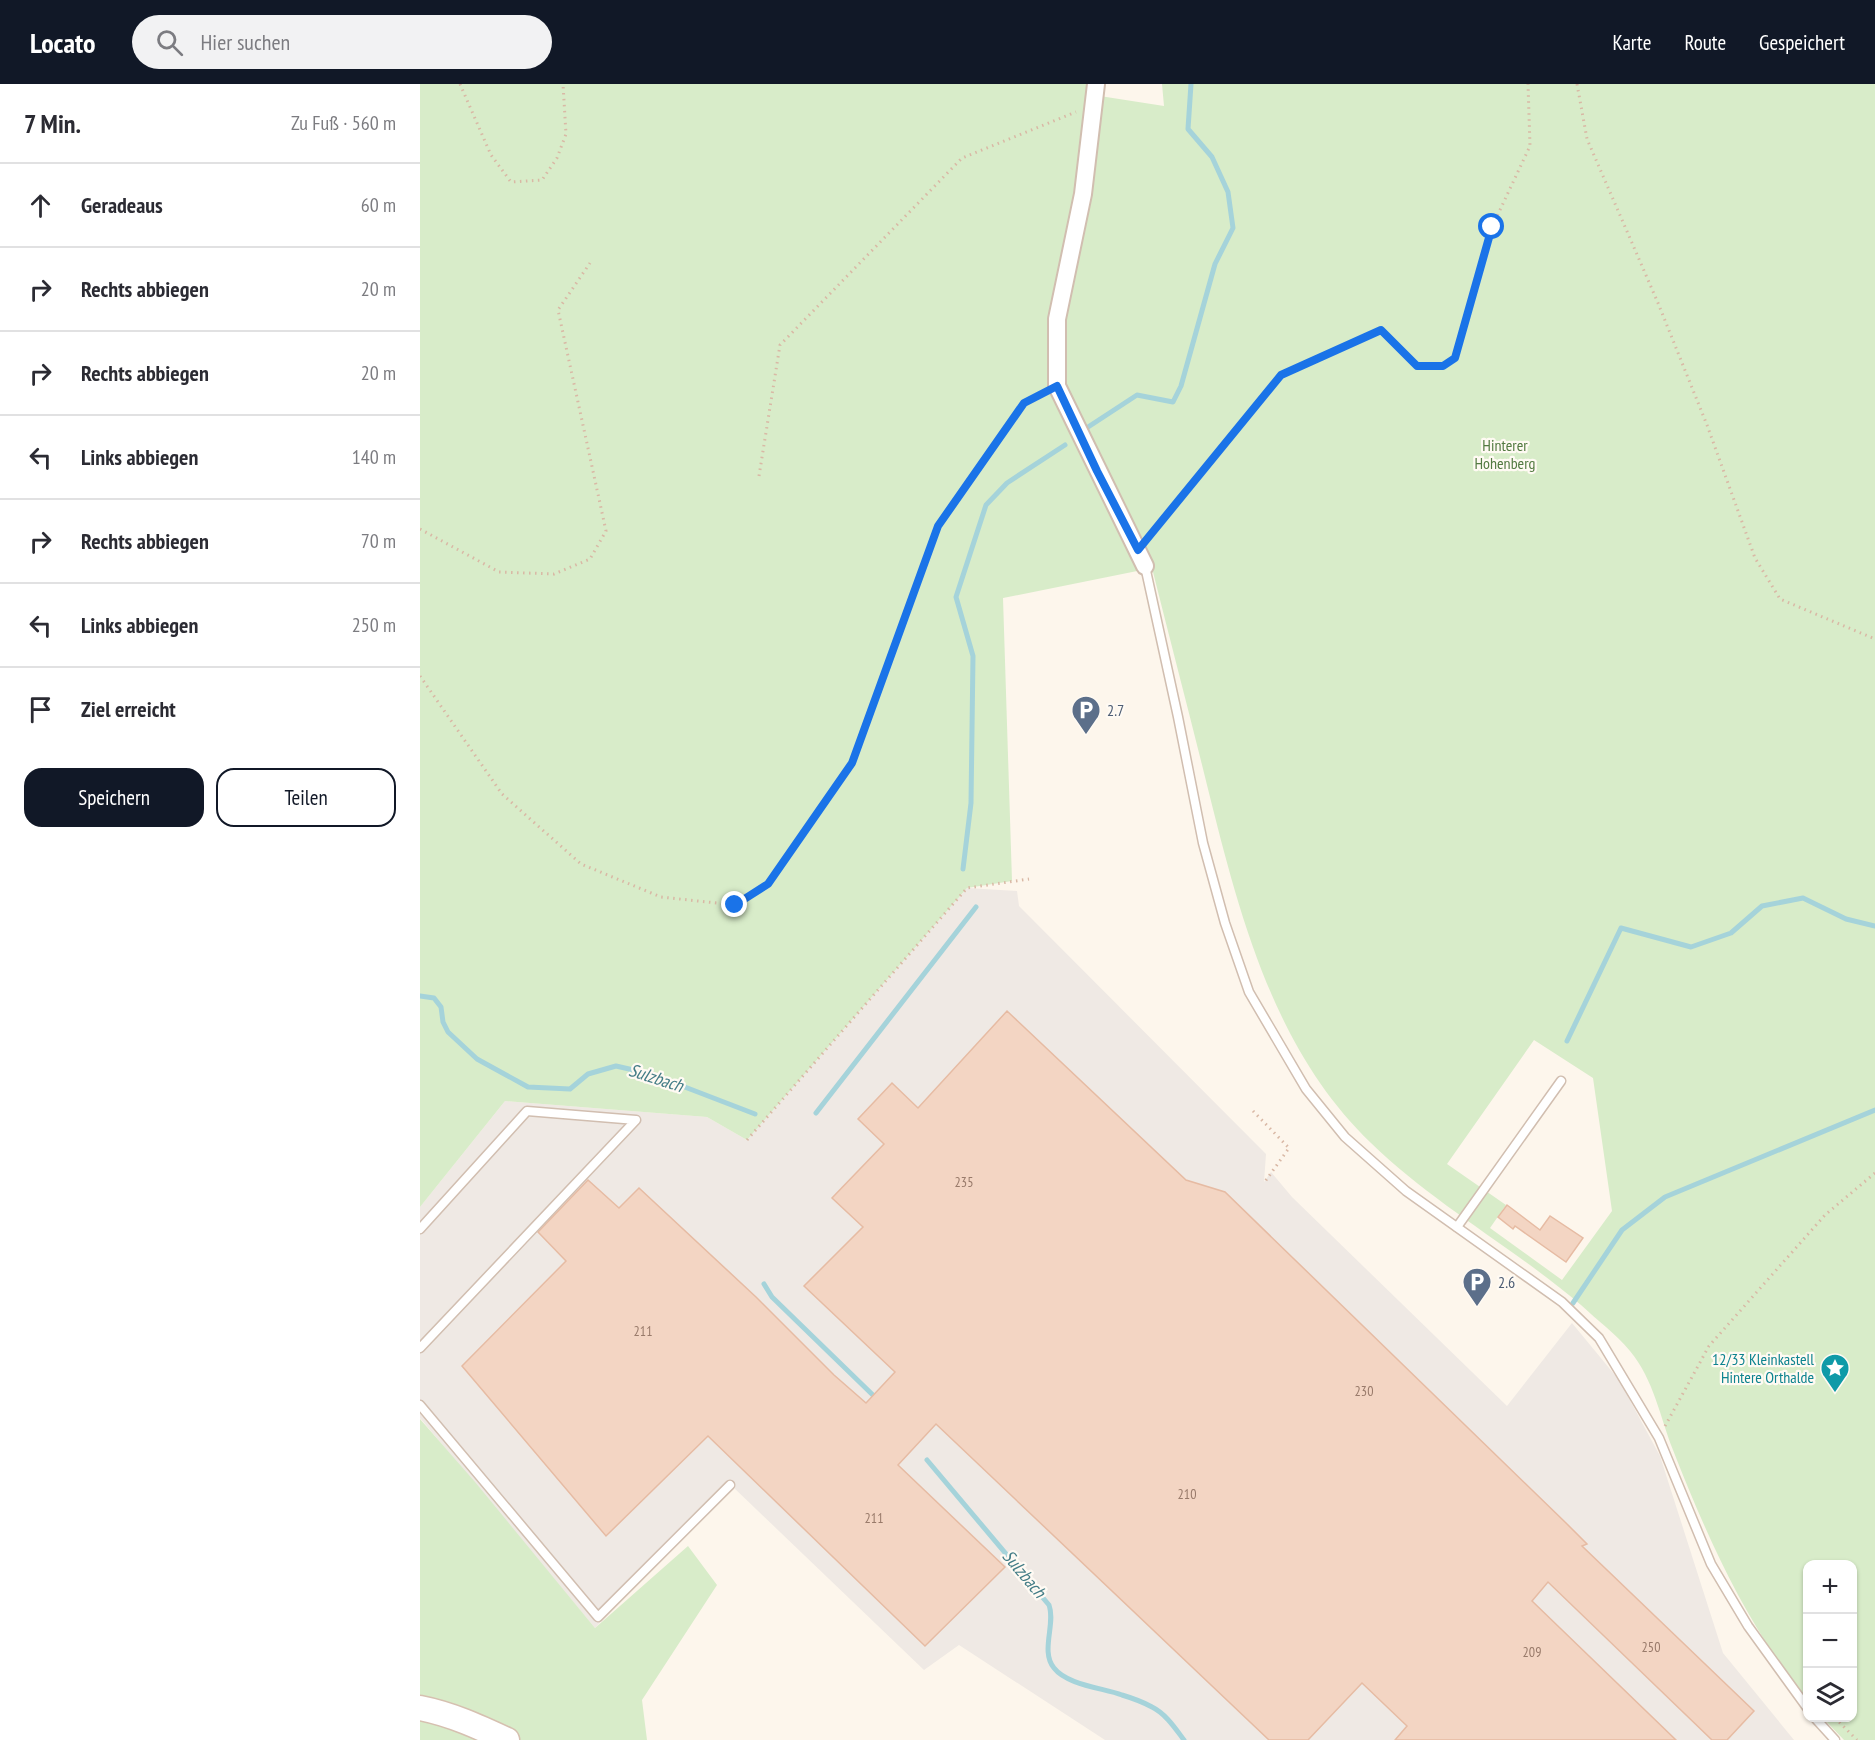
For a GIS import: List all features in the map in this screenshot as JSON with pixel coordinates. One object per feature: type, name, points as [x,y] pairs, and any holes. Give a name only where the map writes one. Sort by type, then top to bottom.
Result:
[{"type":"street","points":[[1096,84],[1083,194],[1057,319],[1057,386],[1145,566]]},
{"type":"street","points":[[420,1708],[468,1722],[507,1740]]},
{"type":"lane","points":[[1145,566],[1203,843],[1225,923],[1249,992],[1305,1089],[1346,1137],[1406,1191],[1562,1302],[1599,1338],[1659,1438],[1712,1564],[1748,1626],[1803,1702]]},
{"type":"lane","points":[[1457,1227],[1561,1081]]},
{"type":"lane","points":[[420,1229],[527,1111],[636,1120],[420,1348]]},
{"type":"lane","points":[[420,1405],[598,1617],[730,1485]]},
{"type":"lane","points":[[1819,1722],[1835,1740]]},
{"type":"path","points":[[460,84],[491,155],[511,182],[542,180],[557,158],[566,134],[563,84]]},
{"type":"path","points":[[1138,550],[1281,375],[1381,330],[1417,366],[1443,366],[1455,358],[1492,227],[1530,147],[1528,84]]},
{"type":"path","points":[[1577,84],[1587,139],[1658,303],[1707,425],[1755,558],[1780,599],[1875,639]]},
{"type":"path","points":[[759,476],[780,345],[962,158],[1094,105]]},
{"type":"path","points":[[420,529],[499,572],[554,574],[590,559],[606,531],[558,310],[590,263]]},
{"type":"path","points":[[420,676],[502,794],[581,864],[661,897],[735,905],[768,884],[852,763],[938,526],[1024,403],[1057,386]]},
{"type":"path","points":[[747,1140],[967,888],[1029,879]]},
{"type":"path","points":[[1253,1111],[1289,1148],[1264,1184]]},
{"type":"path","points":[[1659,1438],[1709,1346],[1824,1215],[1875,1173]]},
{"type":"path","points":[[1839,1722],[1857,1740]]},
{"type":"shaded area","points":[[967,888],[1017,891],[1019,906],[1266,1154],[1264,1182],[1271,1172],[1292,1197],[1507,1406],[1572,1323],[1619,1380],[1660,1456],[1723,1653],[1794,1740],[1105,1740],[959,1645],[924,1670],[732,1486],[595,1628],[420,1418],[420,1207],[505,1101],[707,1117],[747,1140]]},
{"type":"green space","name":"Hinterer Hohenberg","points":[[420,84],[1087,84],[1087,94],[1164,106],[1162,84],[1875,84],[1875,1740],[1844,1740],[1827,1722],[1857,1722],[1857,1560],[1803,1560],[1803,1695],[1763,1637],[1733,1586],[1684,1478],[1651,1386],[1630,1351],[1606,1327],[1555,1284],[1421,1186],[1371,1143],[1337,1106],[1309,1065],[1284,1022],[1247,930],[1219,833],[1152,568],[1003,598],[1012,881],[967,888],[747,1140],[707,1117],[505,1101],[420,1207]],"holes":[[[1534,1040],[1593,1078],[1612,1211],[1562,1280],[1490,1228],[1506,1205],[1447,1164]]]},
{"type":"green space","points":[[420,1419],[595,1628],[688,1546],[717,1585],[642,1700],[647,1740],[420,1740]]},
{"type":"building","points":[[1007,1011],[1186,1180],[1225,1192],[1587,1544],[1582,1546],[1754,1711],[1727,1740],[1712,1740],[1548,1582],[1532,1601],[1676,1740],[1395,1740],[1407,1726],[1362,1683],[1308,1740],[1269,1740],[936,1424],[898,1465],[1005,1567],[925,1646],[708,1436],[606,1536],[462,1366],[566,1261],[538,1232],[588,1180],[619,1208],[639,1188],[866,1403],[895,1372],[804,1286],[863,1227],[832,1198],[884,1144],[858,1119],[892,1083],[918,1108]]},
{"type":"building","points":[[1507,1205],[1540,1230],[1550,1216],[1583,1238],[1566,1262],[1515,1226],[1513,1229],[1498,1217]]},
{"type":"waterway","points":[[1085,429],[1137,395],[1173,402],[1181,386],[1215,264],[1233,228],[1228,192],[1212,157],[1188,129],[1191,84]]},
{"type":"waterway","points":[[963,869],[971,803],[973,656],[956,597],[986,505],[1007,483],[1065,445]]},
{"type":"waterway","points":[[1567,1041],[1621,928],[1691,947],[1731,933],[1762,906],[1803,898],[1846,919],[1875,926]]},
{"type":"waterway","points":[[816,1113],[976,907]]},
{"type":"waterway","name":"Sulzbach","points":[[420,996],[434,998],[441,1007],[443,1022],[448,1032],[477,1059],[528,1087],[570,1089],[588,1074],[616,1066],[651,1074],[755,1114]]},
{"type":"waterway","points":[[1573,1303],[1622,1230],[1665,1197],[1875,1110]]},
{"type":"waterway","name":"Sulzbach","points":[[764,1284],[772,1297],[878,1400]]},
{"type":"waterway","name":"Sulzbach","points":[[927,1460],[1049,1605],[1051,1620],[1048,1654],[1054,1668],[1060,1674],[1076,1682],[1126,1696],[1152,1707],[1166,1717],[1184,1740]]},
{"type":"place","name":"2.7","points":[[1086,736]]},
{"type":"place","name":"2.6","points":[[1477,1308]]},
{"type":"place","name":"12/33 Kleinkastell Hintere Orthalde","points":[[1835,1394]]},
{"type":"route","points":[[735,905],[768,884],[852,763],[938,526],[1024,403],[1057,386],[1138,550],[1281,375],[1381,330],[1417,366],[1443,366],[1455,358],[1492,227]]}]
